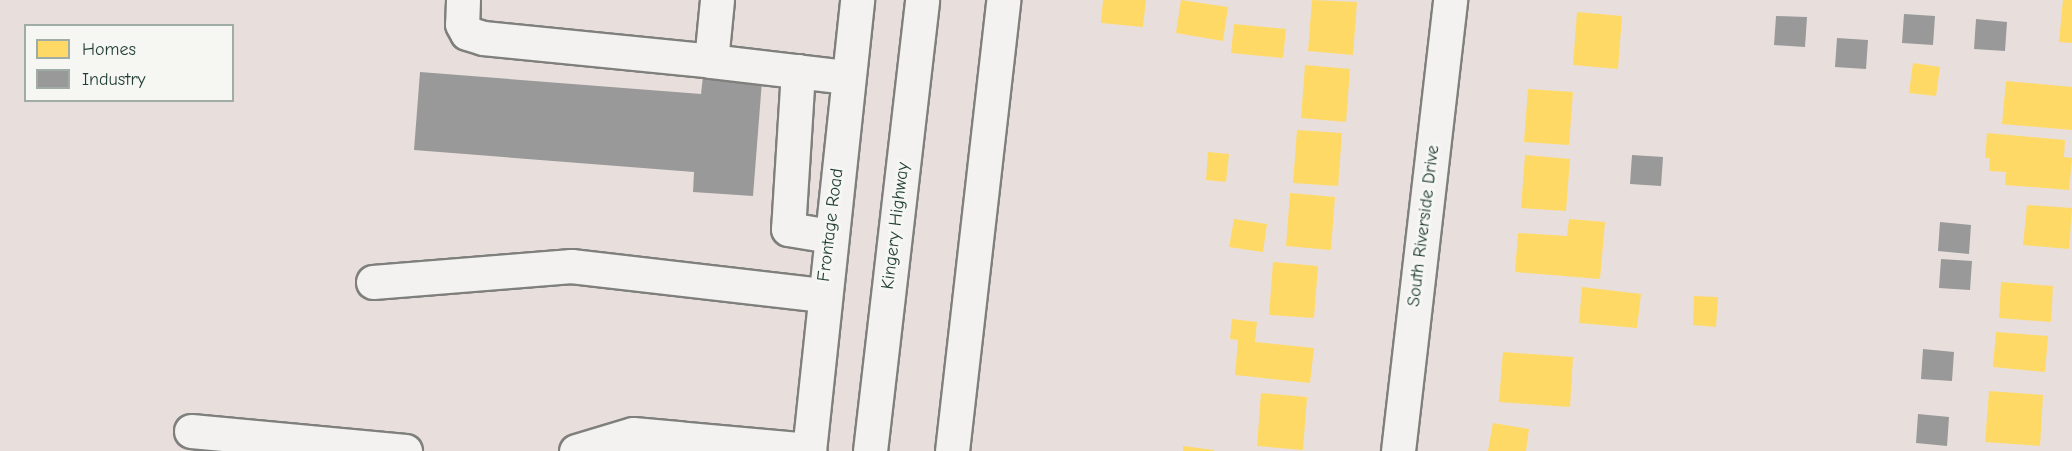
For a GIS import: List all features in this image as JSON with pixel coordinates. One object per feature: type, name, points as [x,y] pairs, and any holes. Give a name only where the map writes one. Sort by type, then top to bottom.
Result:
[{"type":"main road","points":[[463,0],[462,24],[467,33],[483,38],[848,77]]},
{"type":"main road","points":[[713,61],[717,0]]},
{"type":"main road","name":"Frontage Road","points":[[809,450],[823,295],[857,0]]},
{"type":"main road","name":"Kingery Highway","points":[[870,451],[922,0]]},
{"type":"main road","points":[[952,451],[1003,0]]},
{"type":"main road","name":"South Riverside Drive","points":[[1398,451],[1450,0]]},
{"type":"main road","points":[[798,71],[788,230],[830,236]]},
{"type":"main road","points":[[373,282],[571,266],[823,295]]},
{"type":"main road","points":[[191,431],[405,451]]},
{"type":"main road","points":[[576,451],[633,434],[809,450]]},
{"type":"building: Homes","points":[[1103,0],[1146,0],[1143,27],[1101,23]]},
{"type":"building: Homes","points":[[1181,0],[1228,7],[1223,41],[1176,33]]},
{"type":"building: Homes","points":[[1312,0],[1357,2],[1353,55],[1308,51]]},
{"type":"building: Homes","points":[[2063,0],[2072,0],[2072,43],[2059,42]]},
{"type":"building: Homes","points":[[1577,12],[1622,16],[1618,69],[1573,65]]},
{"type":"building: Homes","points":[[1234,24],[1286,29],[1283,58],[1231,53]]},
{"type":"building: Homes","points":[[1913,63],[1940,67],[1936,96],[1909,93]]},
{"type":"building: Homes","points":[[1305,65],[1350,69],[1346,122],[1301,118]]},
{"type":"building: Homes","points":[[2006,81],[2072,87],[2072,130],[2002,124]]},
{"type":"building: Homes","points":[[1528,89],[1573,92],[1569,145],[1524,142]]},
{"type":"building: Homes","points":[[1297,130],[1342,133],[1338,186],[1293,183]]},
{"type":"building: Homes","points":[[1987,133],[2065,140],[2064,157],[2072,158],[2069,190],[2005,185],[2006,172],[1989,171],[1990,158],[1985,158]]},
{"type":"building: Homes","points":[[1208,152],[1229,154],[1226,182],[1206,180]]},
{"type":"building: Homes","points":[[1525,155],[1570,159],[1566,211],[1521,208]]},
{"type":"building: Homes","points":[[1290,193],[1335,197],[1331,250],[1286,246]]},
{"type":"building: Homes","points":[[2027,205],[2072,208],[2069,249],[2023,245]]},
{"type":"building: Homes","points":[[1234,219],[1267,224],[1263,252],[1229,247]]},
{"type":"building: Homes","points":[[1569,219],[1605,222],[1600,279],[1515,272],[1518,233],[1567,236]]},
{"type":"building: Homes","points":[[1273,262],[1318,266],[1314,318],[1269,315]]},
{"type":"building: Homes","points":[[2001,282],[2053,286],[2051,322],[1999,318]]},
{"type":"building: Homes","points":[[1582,287],[1641,294],[1637,328],[1579,323]]},
{"type":"building: Homes","points":[[1694,296],[1718,297],[1716,327],[1693,325]]},
{"type":"building: Homes","points":[[1232,319],[1257,322],[1255,342],[1314,348],[1310,383],[1235,375],[1238,340],[1230,339]]},
{"type":"building: Homes","points":[[1996,332],[2048,336],[2045,372],[1993,367]]},
{"type":"building: Homes","points":[[1503,352],[1573,357],[1570,407],[1499,402]]},
{"type":"building: Homes","points":[[1989,391],[2043,395],[2040,446],[1985,442]]},
{"type":"building: Homes","points":[[1261,393],[1307,397],[1303,450],[1257,446]]},
{"type":"building: Homes","points":[[1493,423],[1529,429],[1526,451],[1488,451]]},
{"type":"building: Homes","points":[[1183,446],[1214,450],[1214,451],[1183,451]]},
{"type":"building: Industry","points":[[1904,14],[1935,16],[1933,45],[1902,43]]},
{"type":"building: Industry","points":[[1776,16],[1807,17],[1805,47],[1774,45]]},
{"type":"building: Industry","points":[[1976,19],[2007,22],[2005,51],[1974,49]]},
{"type":"building: Industry","points":[[1837,38],[1868,40],[1866,69],[1835,67]]},
{"type":"building: Industry","points":[[420,72],[701,94],[703,76],[762,81],[753,196],[693,192],[694,172],[414,150]]},
{"type":"building: Industry","points":[[1632,155],[1663,157],[1661,186],[1630,184]]},
{"type":"building: Industry","points":[[1940,222],[1971,225],[1969,254],[1938,251]]},
{"type":"building: Industry","points":[[1941,259],[1972,261],[1970,290],[1939,288]]},
{"type":"building: Industry","points":[[1923,349],[1954,352],[1952,381],[1921,379]]},
{"type":"building: Industry","points":[[1918,414],[1949,417],[1947,446],[1916,443]]}]
